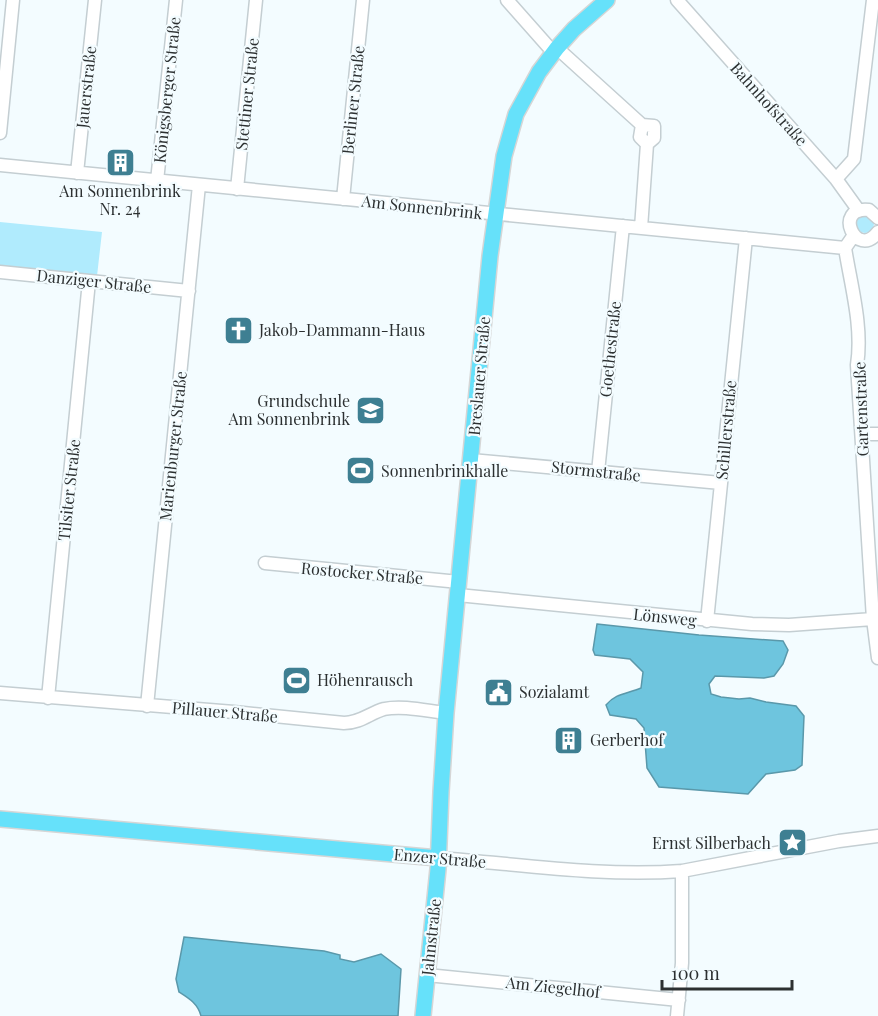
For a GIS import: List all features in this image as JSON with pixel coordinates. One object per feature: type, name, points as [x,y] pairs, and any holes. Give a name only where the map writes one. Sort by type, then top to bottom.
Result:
[{"type":"main road","name":"Breslauer Straße","points":[[438,858],[446,713],[495,214],[504,156],[512,124],[525,97],[555,50],[607,0]]},
{"type":"main road","name":"Enzer Straße","points":[[0,819],[438,858]]},
{"type":"main road","name":"Jahnstraße","points":[[423,1016],[438,858]]},
{"type":"street","points":[[0,133],[13,0]]},
{"type":"street","name":"Jauerstraße","points":[[77,173],[95,0]]},
{"type":"street","name":"Königsberger Straße","points":[[157,181],[176,0]]},
{"type":"street","name":"Stettiner Straße","points":[[237,189],[256,0]]},
{"type":"street","name":"Berliner Straße","points":[[343,199],[363,0]]},
{"type":"street","points":[[507,0],[555,50],[642,124],[640,137],[647,144],[641,228]]},
{"type":"street","name":"Bahnhofstraße","points":[[677,0],[836,179],[858,211]]},
{"type":"street","points":[[836,179],[854,159],[873,0]]},
{"type":"street","name":"Am Sonnenbrink","points":[[0,165],[845,248]]},
{"type":"street","name":"Marienburger Straße","points":[[147,706],[199,185]]},
{"type":"street","points":[[878,218],[868,210],[858,211],[854,213],[850,222],[851,231],[858,238],[868,240],[878,232]]},
{"type":"street","name":"Goethestraße","points":[[598,472],[623,226]]},
{"type":"street","points":[[845,248],[854,235]]},
{"type":"street","name":"Schillerstraße","points":[[707,621],[746,238]]},
{"type":"street","name":"Gartenstraße","points":[[845,248],[857,321],[859,353],[857,366],[873,619],[878,658]]},
{"type":"street","name":"Danziger Straße","points":[[0,272],[189,291]]},
{"type":"street","name":"Tilsiter Straße","points":[[48,698],[89,281]]},
{"type":"street","points":[[862,434],[878,434]]},
{"type":"street","name":"Stormstraße","points":[[471,460],[721,483]]},
{"type":"street","name":"Rostocker Straße","points":[[265,564],[458,589]]},
{"type":"street","name":"Lönsweg","points":[[458,589],[707,621],[789,625],[873,619]]},
{"type":"street","name":"Pillauer Straße","points":[[0,693],[344,723],[362,720],[382,710],[394,708],[446,713]]},
{"type":"street","name":"Enzer Straße","points":[[438,858],[600,872],[682,871],[839,841],[878,836]]},
{"type":"street","points":[[677,1016],[682,963],[682,871]]},
{"type":"street","name":"Am Ziegelhof","points":[[427,975],[679,1000]]},
{"type":"shaded area","points":[[865,215],[871,218],[874,224],[871,230],[865,233],[859,230],[856,224],[859,218]]},
{"type":"shaded area","points":[[0,222],[102,232],[97,276],[0,266]]},
{"type":"shaded area","points":[[597,624],[783,641],[788,650],[783,664],[774,676],[764,678],[715,676],[709,684],[711,694],[721,697],[750,698],[796,706],[804,716],[802,765],[795,770],[766,774],[748,794],[659,787],[647,768],[644,728],[636,719],[610,715],[606,705],[618,696],[641,688],[643,672],[630,659],[595,655],[593,650]]},
{"type":"shaded area","points":[[184,937],[324,951],[340,955],[340,959],[354,962],[381,954],[401,969],[398,1016],[201,1016],[196,1005],[179,992],[176,979]]},
{"type":"place","name":"Am Sonnenbrink Nr. 24","points":[[120,163]]},
{"type":"place","name":"Jakob-Dammann-Haus","points":[[238,330]]},
{"type":"place","name":"Grundschule Am Sonnenbrink","points":[[371,410]]},
{"type":"place","name":"Sonnenbrinkhalle","points":[[360,471]]},
{"type":"place","name":"Höhenrausch","points":[[296,680]]},
{"type":"place","name":"Sozialamt","points":[[498,692]]},
{"type":"place","name":"Gerberhof","points":[[569,740]]},
{"type":"place","name":"Ernst Silberbach","points":[[792,843]]}]
